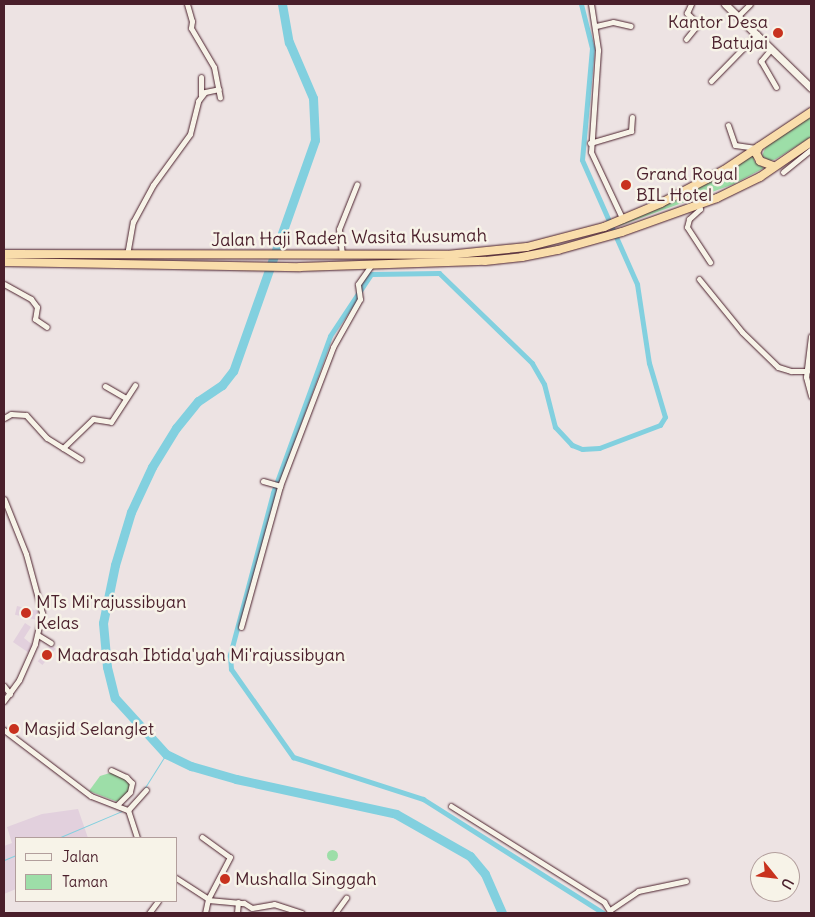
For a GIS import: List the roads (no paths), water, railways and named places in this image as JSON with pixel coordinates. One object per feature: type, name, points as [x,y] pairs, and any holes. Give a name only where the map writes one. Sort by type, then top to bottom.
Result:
[{"type":"highway","name":"Jalan Haji Raden Wasita Kusumah","points":[[4,254],[241,256],[342,254],[485,257],[621,221],[697,185],[811,112]]},
{"type":"highway","name":"Jalan Haji Raden Wasita Kusumah","points":[[4,262],[300,267],[485,257],[558,250],[622,232],[744,186],[811,142]]},
{"type":"highway","points":[[758,147],[756,153],[760,161],[773,166]]},
{"type":"main road","points":[[725,4],[811,88]]},
{"type":"street","points":[[187,4],[192,21],[191,28],[214,67],[220,97]]},
{"type":"street","points":[[592,4],[598,50],[590,143],[593,160],[621,221]]},
{"type":"street","points":[[686,40],[698,24],[687,12],[691,4]]},
{"type":"street","points":[[738,16],[750,4]]},
{"type":"street","points":[[596,26],[610,22],[631,26]]},
{"type":"street","points":[[710,81],[757,34]]},
{"type":"street","points":[[771,49],[761,61],[776,87]]},
{"type":"street","points":[[127,254],[133,222],[153,185],[190,134],[201,95],[201,77]]},
{"type":"street","points":[[201,95],[219,89]]},
{"type":"street","points":[[590,143],[630,131],[632,117]]},
{"type":"street","points":[[728,125],[735,145],[758,147]]},
{"type":"street","points":[[783,172],[811,149]]},
{"type":"street","points":[[342,254],[339,229],[357,184]]},
{"type":"street","points":[[700,204],[700,209],[689,219],[687,227],[710,262]]},
{"type":"street","points":[[241,627],[279,486],[333,348],[372,264]]},
{"type":"street","points":[[699,279],[742,332],[778,367],[791,371],[807,371]]},
{"type":"street","points":[[4,284],[31,299],[37,307],[36,320],[47,327]]},
{"type":"street","points":[[811,336],[807,371],[811,396]]},
{"type":"street","points":[[64,448],[93,419],[111,422],[134,384]]},
{"type":"street","points":[[105,386],[126,398]]},
{"type":"street","points":[[4,418],[11,414],[26,415],[43,435],[81,459]]},
{"type":"street","points":[[263,481],[279,486]]},
{"type":"street","points":[[4,499],[39,594],[42,618],[38,635],[10,694],[4,701]]},
{"type":"street","points":[[38,635],[51,643]]},
{"type":"street","points":[[4,686],[10,694]]},
{"type":"street","points":[[4,730],[91,796],[127,809],[138,837]]},
{"type":"street","points":[[111,770],[126,777],[132,783],[130,792],[118,805]]},
{"type":"street","points":[[127,809],[146,790]]},
{"type":"street","points":[[450,806],[604,902],[610,912],[638,891],[686,881]]},
{"type":"street","points":[[202,837],[230,856],[208,900],[205,913]]},
{"type":"street","points":[[178,879],[208,900],[238,902],[252,908],[274,904],[302,913]]},
{"type":"street","points":[[335,913],[346,898]]},
{"type":"street","points":[[149,913],[157,902]]},
{"type":"street","points":[[237,913],[238,902]]},
{"type":"waterway","points":[[282,4],[289,42],[313,98],[315,140],[233,371],[222,385],[198,401],[176,428],[152,467],[131,512],[115,565],[103,623],[107,667],[115,698],[166,754],[191,766],[236,779],[396,814],[470,856],[485,874],[502,913]]},
{"type":"waterway","points":[[581,4],[592,48],[582,160],[637,284],[649,363],[665,417],[660,425],[599,448],[582,449],[572,445],[555,427],[544,384],[532,363],[439,273],[371,274],[330,336],[273,493],[230,655],[231,669],[293,757],[423,799],[603,913]]},
{"type":"waterway","points":[[144,789],[166,754]]},
{"type":"waterway","points":[[60,837],[122,811]]},
{"type":"waterway","points":[[4,860],[15,855]]},
{"type":"place","name":"Kantor Desa Batujai","points":[[778,33]]},
{"type":"place","name":"Grand Royal BIL Hotel","points":[[626,185]]},
{"type":"place","name":"MTs Mi'rajussibyan Kelas","points":[[26,613]]},
{"type":"place","name":"Madrasah Ibtida'yah Mi'rajussibyan","points":[[47,655]]},
{"type":"place","name":"Masjid Selanglet","points":[[14,729]]},
{"type":"place","name":"Mushalla Singgah","points":[[225,879]]}]
